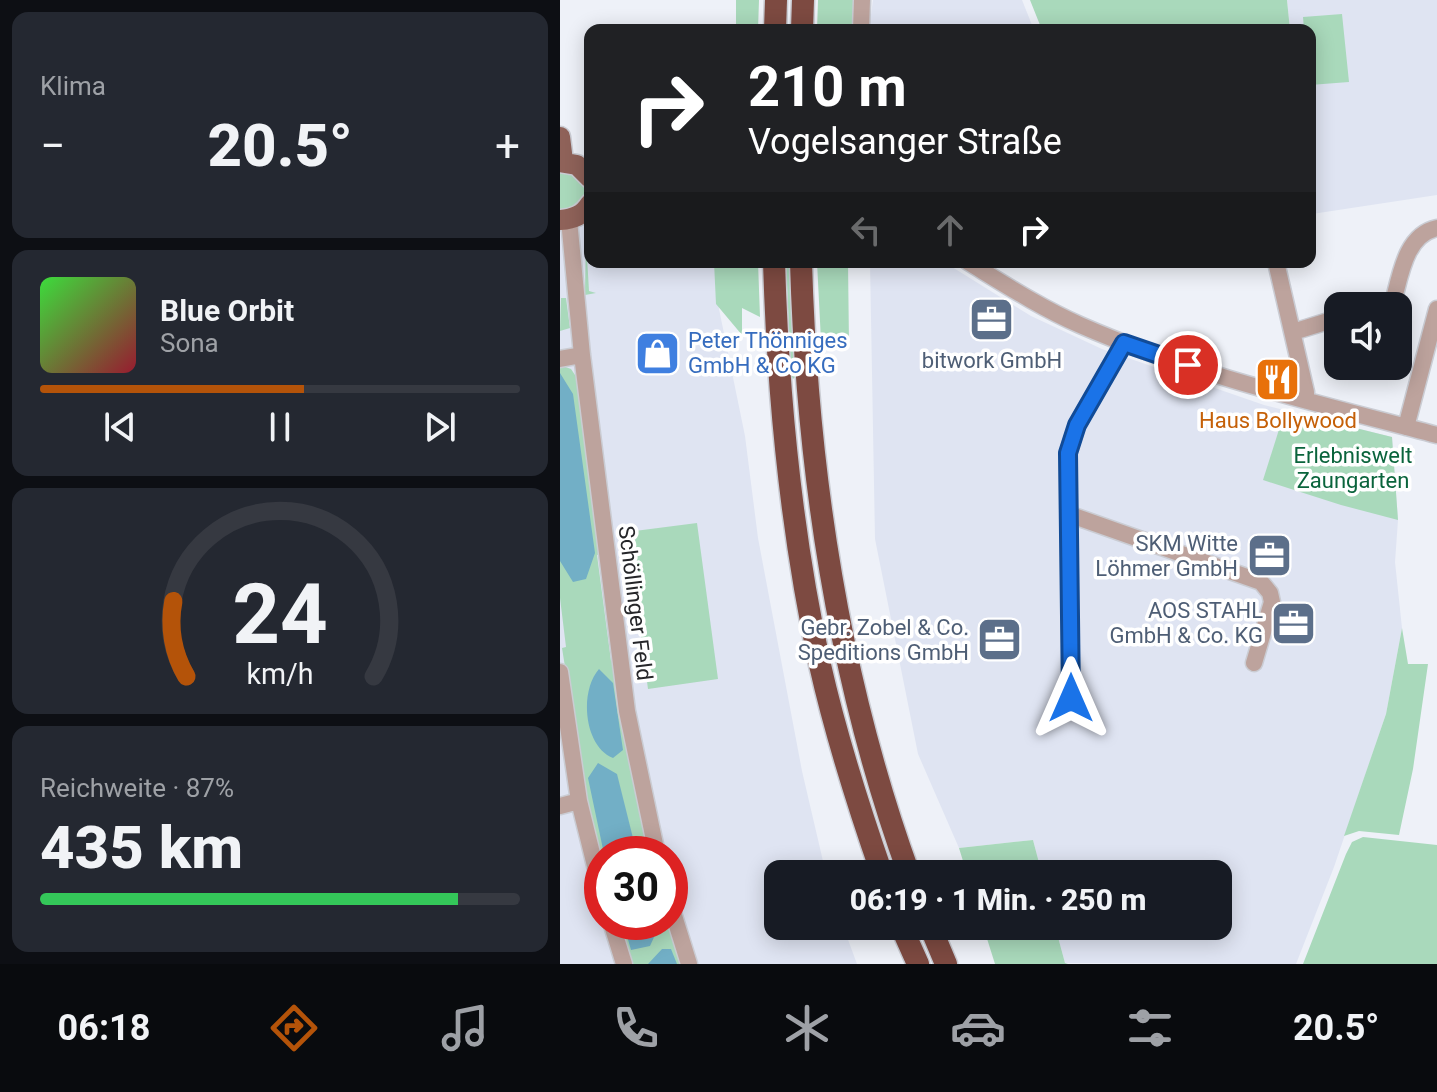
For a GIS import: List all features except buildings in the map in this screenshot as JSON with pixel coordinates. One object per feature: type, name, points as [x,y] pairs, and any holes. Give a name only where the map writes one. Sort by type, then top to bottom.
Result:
[{"type":"highway","points":[[775,24],[776,0]]},
{"type":"highway","points":[[802,24],[803,0]]},
{"type":"highway","points":[[774,268],[783,424],[802,566],[820,664],[853,790],[877,860]]},
{"type":"highway","points":[[801,268],[810,422],[843,648],[878,779],[904,860]]},
{"type":"highway","points":[[907,940],[918,964]]},
{"type":"highway","points":[[936,940],[946,964]]},
{"type":"main road","points":[[560,137],[561,162],[577,165],[584,172]]},
{"type":"main road","points":[[564,220],[584,211]]},
{"type":"street","points":[[861,24],[862,0]]},
{"type":"street","name":"Schöllinger Feld","points":[[564,220],[627,711],[653,836]]},
{"type":"street","points":[[1396,292],[1407,254],[1422,234],[1437,228]]},
{"type":"street","points":[[978,268],[1040,306],[1124,343],[1260,389],[1437,435]]},
{"type":"street","points":[[1277,268],[1306,400]]},
{"type":"street","points":[[1406,427],[1437,309]]},
{"type":"street","points":[[1293,332],[1324,322]]},
{"type":"street","points":[[1071,698],[1071,515],[1068,471],[1071,440],[1124,343]]},
{"type":"street","points":[[560,359],[582,355]]},
{"type":"street","points":[[1071,515],[1261,582],[1270,593],[1272,602],[1254,663]]},
{"type":"street","points":[[560,672],[579,801],[588,836]]},
{"type":"street","points":[[560,806],[579,801]]},
{"type":"street","points":[[617,940],[624,964]]},
{"type":"street","points":[[682,940],[689,964]]},
{"type":"shaded area","points":[[873,0],[1022,0],[1032,24],[870,24]]},
{"type":"shaded area","points":[[1287,0],[1437,0],[1437,195],[1316,213],[1316,24],[1289,24]]},
{"type":"shaded area","points":[[584,218],[584,268],[716,268],[719,309],[745,436],[758,538],[802,771],[823,860],[764,860],[764,940],[848,940],[857,964],[560,964],[560,226]]},
{"type":"shaded area","points":[[870,268],[954,268],[1031,316],[1102,349],[1264,405],[1392,437],[1398,520],[1395,562],[1402,628],[1386,714],[1334,867],[1296,964],[1065,963],[1059,940],[1232,940],[1232,860],[1038,860],[1033,840],[959,848],[918,754],[875,539]]},
{"type":"green space","points":[[736,0],[759,0],[758,24],[736,24]]},
{"type":"green space","points":[[818,0],[856,0],[854,24],[817,24]]},
{"type":"green space","points":[[1030,0],[1287,0],[1289,24],[1040,24]]},
{"type":"green space","points":[[1342,14],[1349,82],[1316,85],[1316,24],[1304,24],[1303,17]]},
{"type":"green space","points":[[560,171],[572,172],[584,184],[584,199],[579,207],[560,211]]},
{"type":"green space","points":[[588,268],[589,291],[596,293],[585,295]]},
{"type":"green space","points":[[714,268],[758,268],[760,317],[742,308],[742,335],[716,304]]},
{"type":"green space","points":[[786,268],[789,268],[793,379]]},
{"type":"green space","points":[[817,268],[848,268],[849,345],[821,341]]},
{"type":"green space","points":[[561,298],[566,298],[570,328],[560,331]]},
{"type":"green space","points":[[560,365],[571,369],[579,381],[611,661],[615,661],[649,836],[595,836],[562,648],[566,647],[560,598]]},
{"type":"green space","name":"Erlebniswelt Zaungarten","points":[[1299,414],[1392,437],[1398,520],[1263,480],[1282,420],[1296,424]]},
{"type":"green space","points":[[697,523],[718,679],[648,689],[627,532]]},
{"type":"green space","points":[[1402,628],[1408,664],[1428,664],[1413,769],[1399,835],[1359,831],[1344,836],[1386,714]]},
{"type":"green space","points":[[1363,837],[1437,845],[1437,964],[1303,964],[1346,854],[1352,842]]},
{"type":"green space","points":[[1033,840],[1038,860],[963,860],[959,848]]},
{"type":"green space","points":[[622,940],[676,940],[683,964],[629,964]]},
{"type":"green space","points":[[987,940],[1059,940],[1065,963],[1068,964],[995,964]]},
{"type":"water","points":[[560,373],[573,394],[595,553],[586,579],[573,582],[560,561]]},
{"type":"water","points":[[599,669],[613,683],[623,750],[613,758],[603,752],[596,742],[588,718],[589,691]]},
{"type":"water","points":[[598,763],[617,774],[632,836],[600,836],[588,778]]},
{"type":"water","points":[[628,940],[653,940],[650,946],[631,950]]},
{"type":"water","points":[[662,949],[671,949],[677,964],[648,964]]},
{"type":"place","name":"bitwork GmbH","points":[[992,319]]},
{"type":"place","name":"Peter Thönniges GmbH & Co KG","points":[[657,353]]},
{"type":"place","name":"Haus Bollywood","points":[[1278,379]]},
{"type":"place","name":"SKM Witte Löhmer GmbH","points":[[1269,556]]},
{"type":"place","name":"AOS STAHL GmbH & Co. KG","points":[[1294,623]]},
{"type":"place","name":"Gebr. Zobel & Co. Speditions GmbH","points":[[1000,640]]},
{"type":"route","points":[[1071,698],[1071,515],[1068,471],[1071,440],[1124,343],[1188,365]]}]
